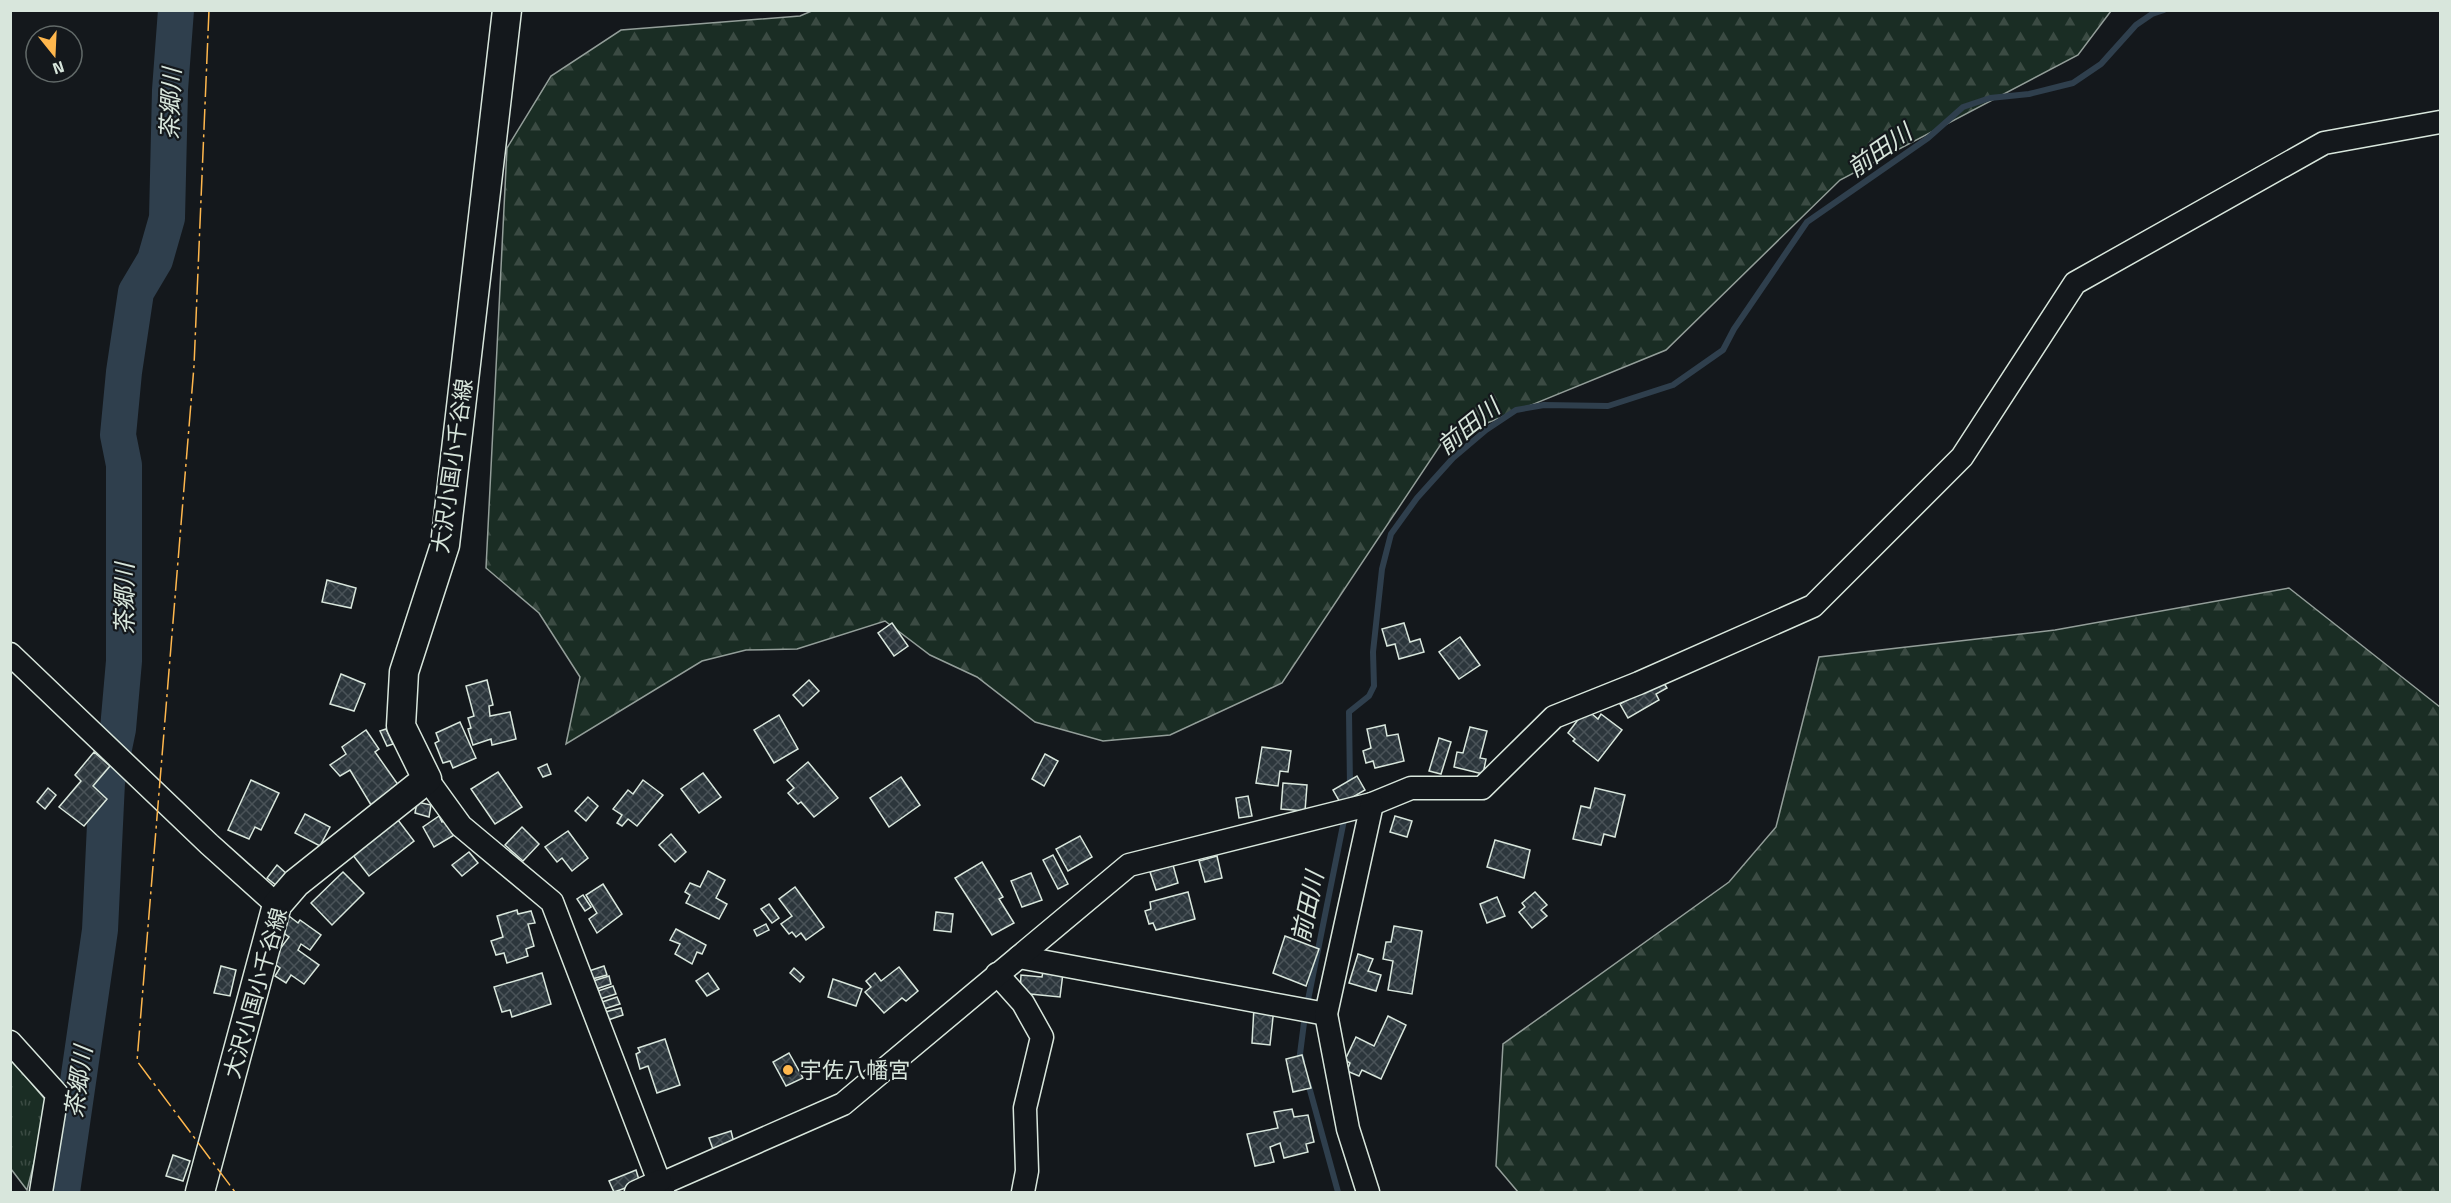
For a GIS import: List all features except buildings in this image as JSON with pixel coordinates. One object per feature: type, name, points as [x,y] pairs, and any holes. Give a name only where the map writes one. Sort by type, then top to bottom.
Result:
[{"type":"main road","name":"大沢小国小千谷線","points":[[200,1192],[278,905],[296,883],[427,779],[401,726],[404,672],[445,545],[507,10]]},
{"type":"street","points":[[636,1192],[661,1186],[843,1104],[1128,865],[1372,804],[1411,788],[1482,788],[1554,717],[1639,683],[1813,606],[1962,457],[2074,283],[2325,143],[2440,122]]},
{"type":"street","points":[[10,654],[209,844],[278,905]]},
{"type":"street","points":[[427,779],[461,826],[552,902],[661,1186]]},
{"type":"street","points":[[1368,1192],[1348,1129],[1326,1014],[1372,804]]},
{"type":"street","points":[[1019,957],[1326,1014]]},
{"type":"street","points":[[997,974],[1023,1003],[1042,1037],[1025,1108],[1028,1171],[1023,1192]]},
{"type":"street","points":[[10,1042],[57,1094],[41,1192]]},
{"type":"green space","points":[[814,10],[2111,11],[2078,55],[1840,180],[1666,350],[1443,441],[1282,683],[1170,735],[1103,741],[1035,722],[977,677],[930,655],[885,621],[797,649],[746,650],[702,661],[566,744],[580,677],[539,613],[486,568],[507,148],[551,76],[621,30],[800,16]]},
{"type":"green space","points":[[2289,588],[2440,707],[2440,1192],[1518,1192],[1496,1166],[1503,1044],[1729,882],[1776,827],[1819,657],[2055,630]]},
{"type":"green space","points":[[10,1058],[49,1104],[27,1190],[11,1169]]},
{"type":"waterway","name":"茶郷川","points":[[62,1192],[100,930],[107,782],[118,729],[124,661],[124,465],[118,435],[124,372],[136,292],[155,260],[167,218],[170,90],[176,10]]},
{"type":"waterway","name":"前田川","points":[[1350,787],[1349,712],[1369,696],[1374,686],[1373,652],[1382,569],[1391,534],[1417,498],[1453,458],[1486,430],[1516,410],[1544,405],[1608,406],[1673,385],[1723,350],[1734,329],[1807,222],[1928,138],[1963,107],[1990,98],[2029,94],[2073,83],[2101,64],[2136,25],[2152,14],[2164,10]]},
{"type":"waterway","name":"前田川","points":[[1307,1005],[1345,815]]},
{"type":"waterway","name":"前田川","points":[[1302,1061],[1300,1054],[1305,1015]]},
{"type":"waterway","name":"前田川","points":[[1308,1083],[1338,1192]]},
{"type":"power","points":[[209,10],[194,366],[137,1061],[235,1192]]},
{"type":"place","name":"宇佐八幡宮","points":[[788,1070]]}]
